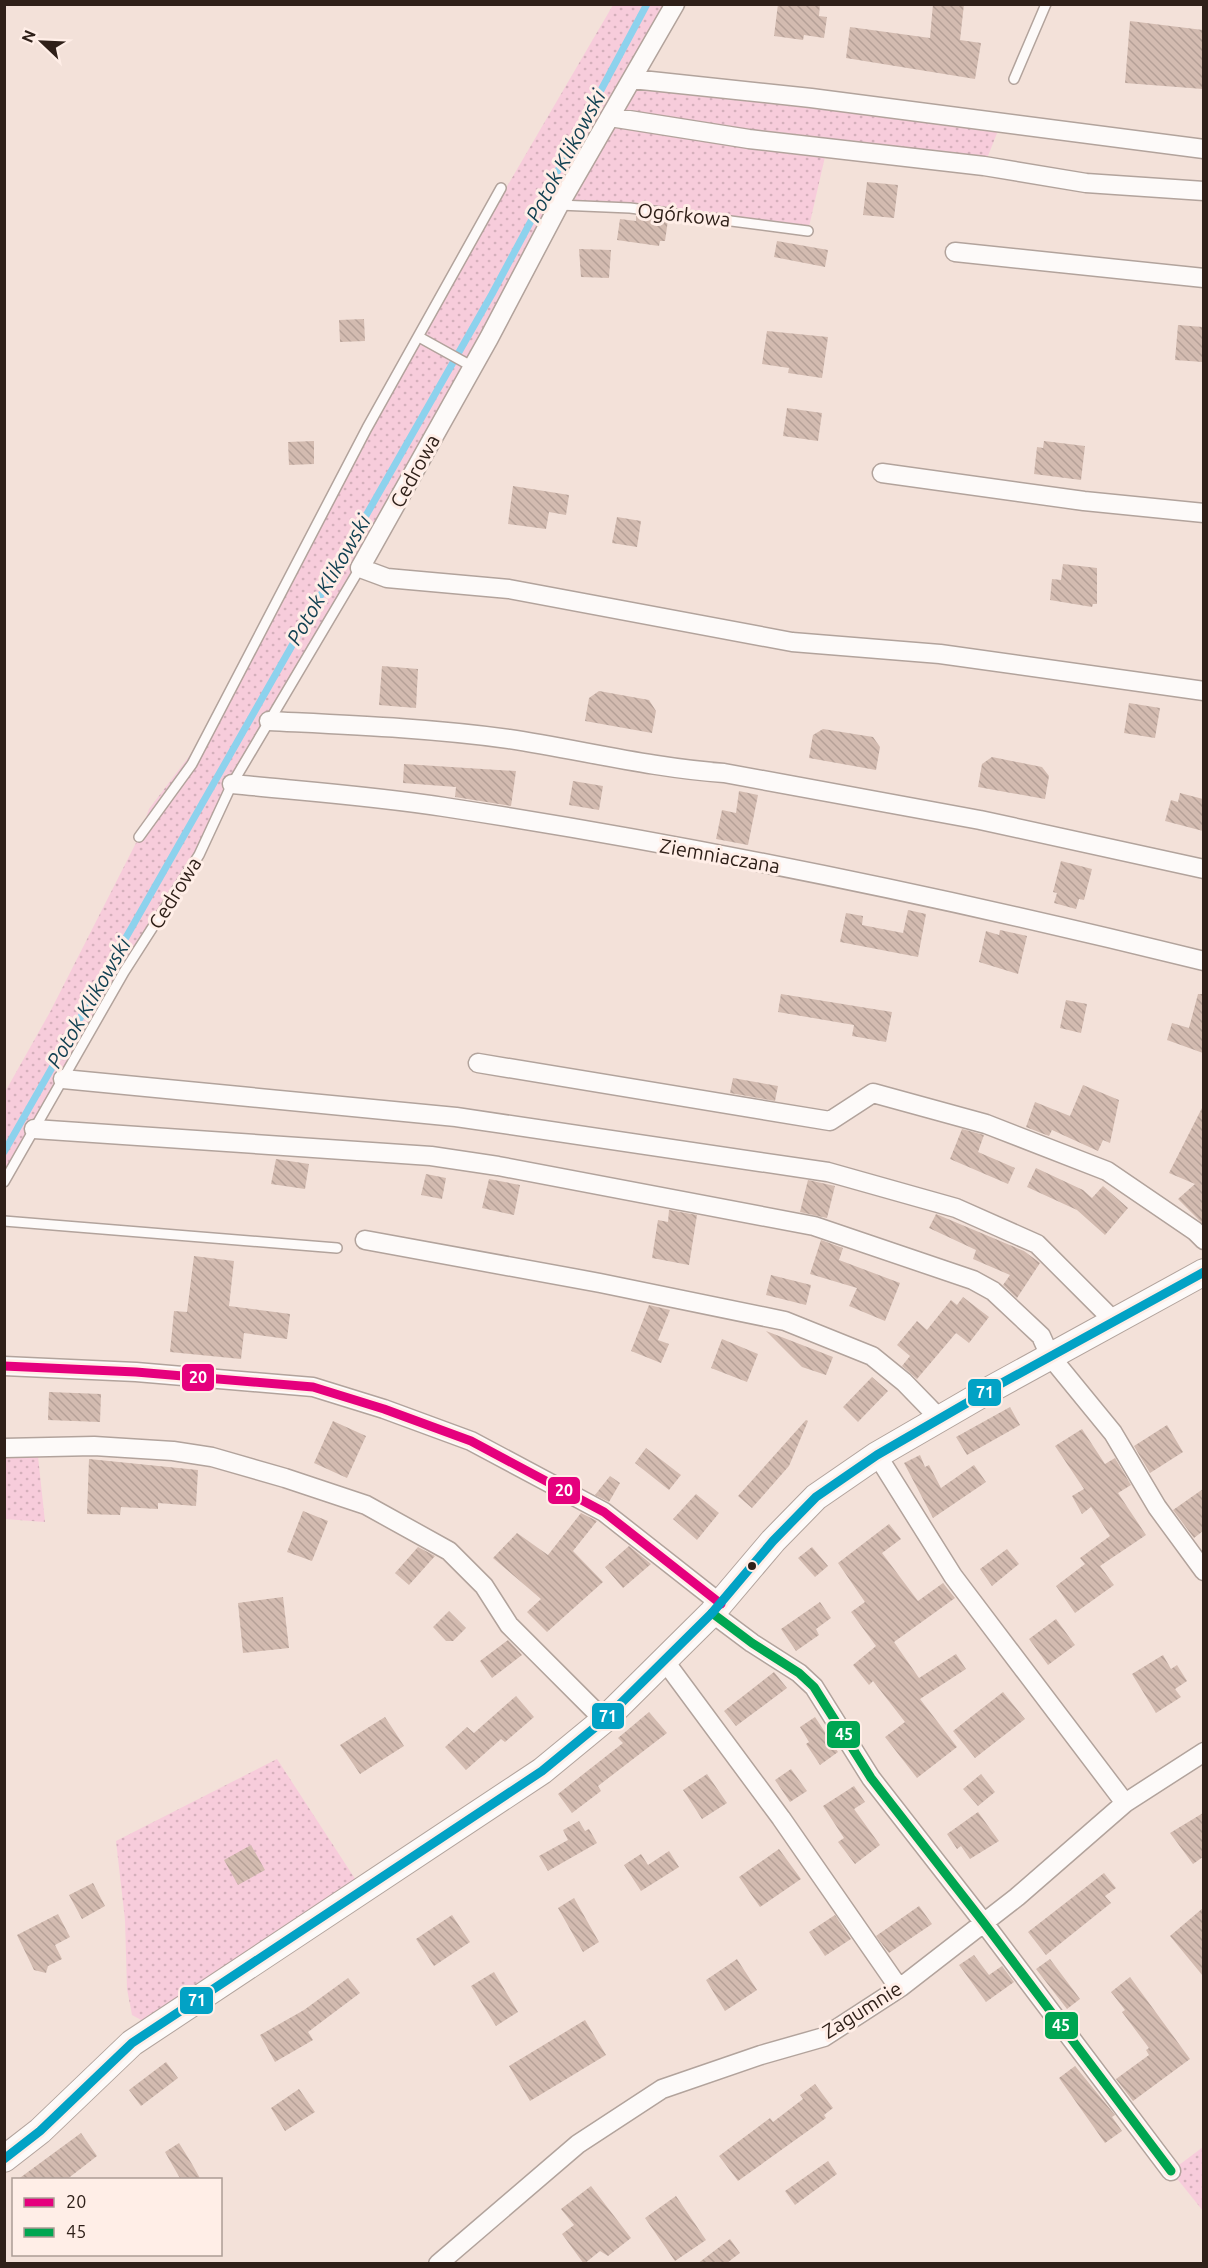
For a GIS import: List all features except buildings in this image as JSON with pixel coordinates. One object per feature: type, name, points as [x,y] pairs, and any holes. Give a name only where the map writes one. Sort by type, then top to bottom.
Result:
[{"type":"street","name":"Cedrowa","points":[[360,568],[473,367],[559,205],[675,4]]},
{"type":"street","points":[[632,79],[811,98],[1203,149]]},
{"type":"street","points":[[610,117],[749,139],[984,166],[1086,183],[1203,191]]},
{"type":"street","points":[[955,252],[1203,278]]},
{"type":"street","points":[[882,473],[1084,501],[1203,513]]},
{"type":"street","points":[[360,568],[387,578],[509,589],[792,642],[940,654],[1203,690]]},
{"type":"street","points":[[269,721],[362,724],[509,739],[683,770],[724,773],[980,820],[1203,869]]},
{"type":"street","name":"Ziemniaczana","points":[[232,784],[443,807],[836,877],[1064,926],[1203,961]]},
{"type":"street","points":[[478,1063],[830,1121],[873,1092],[986,1124],[1107,1171],[1195,1231],[1203,1240]]},
{"type":"street","points":[[63,1079],[456,1117],[828,1172],[956,1208],[1037,1244],[1115,1322]]},
{"type":"street","points":[[34,1129],[431,1156],[620,1187],[814,1226],[973,1280],[993,1292],[1041,1336],[1050,1356],[1113,1433],[1157,1507],[1203,1571]]},
{"type":"street","points":[[366,1240],[600,1283],[785,1321],[872,1356],[904,1382],[940,1419]]},
{"type":"street","points":[[4,2159],[40,2131],[132,2043],[183,2007],[344,1904],[543,1771],[604,1720],[716,1609],[773,1540],[816,1497],[877,1455],[1203,1272]]},
{"type":"street","points":[[4,1366],[136,1372],[313,1387],[384,1408],[471,1441],[604,1512],[752,1643],[799,1673],[814,1688],[871,1778],[984,1923],[1171,2171]]},
{"type":"street","points":[[4,1448],[94,1446],[174,1450],[212,1457],[353,1499],[449,1551],[484,1586],[509,1625],[604,1720]]},
{"type":"street","points":[[877,1455],[953,1576],[1125,1803]]},
{"type":"street","points":[[664,1660],[781,1818],[899,1988]]},
{"type":"street","name":"Zagumnie","points":[[438,2264],[578,2144],[662,2089],[761,2055],[824,2037],[899,1988],[984,1923],[1125,1803],[1203,1752]]},
{"type":"lane","points":[[1014,79],[1046,4]]},
{"type":"lane","points":[[139,837],[192,764],[367,428],[501,188]]},
{"type":"lane","name":"Ogórkowa","points":[[559,205],[630,208],[808,231]]},
{"type":"lane","points":[[419,337],[473,367]]},
{"type":"lane","name":"Cedrowa","points":[[4,1182],[124,972],[199,855],[232,784],[360,568]]},
{"type":"lane","points":[[4,1221],[337,1248]]},
{"type":"shaded area","points":[[613,5],[675,5],[632,79],[1001,123],[984,166],[827,148],[808,231],[710,217],[559,206],[191,866],[5,1182],[5,1092],[50,1012],[139,837],[149,809],[203,738],[362,450],[419,337]]},
{"type":"shaded area","points":[[37,1447],[45,1522],[5,1519],[4,1448]]},
{"type":"shaded area","points":[[277,1759],[363,1891],[154,2027],[132,2015],[127,1989],[125,1920],[116,1841]]},
{"type":"shaded area","points":[[1203,2147],[1203,2211],[1171,2171]]},
{"type":"waterway","name":"Potok Klikowski","points":[[4,1152],[492,294],[647,4]]},
{"type":"transit line","name":"71","points":[[4,2159],[40,2131],[132,2043],[542,1771],[604,1720],[712,1613],[773,1541],[816,1497],[877,1455],[991,1389],[1204,1272]]},
{"type":"transit line","name":"20","points":[[4,1366],[136,1372],[313,1387],[384,1409],[471,1441],[604,1512],[721,1604]]},
{"type":"transit line","name":"45","points":[[712,1613],[752,1643],[799,1673],[814,1687],[871,1778],[984,1923],[1171,2171]]}]
